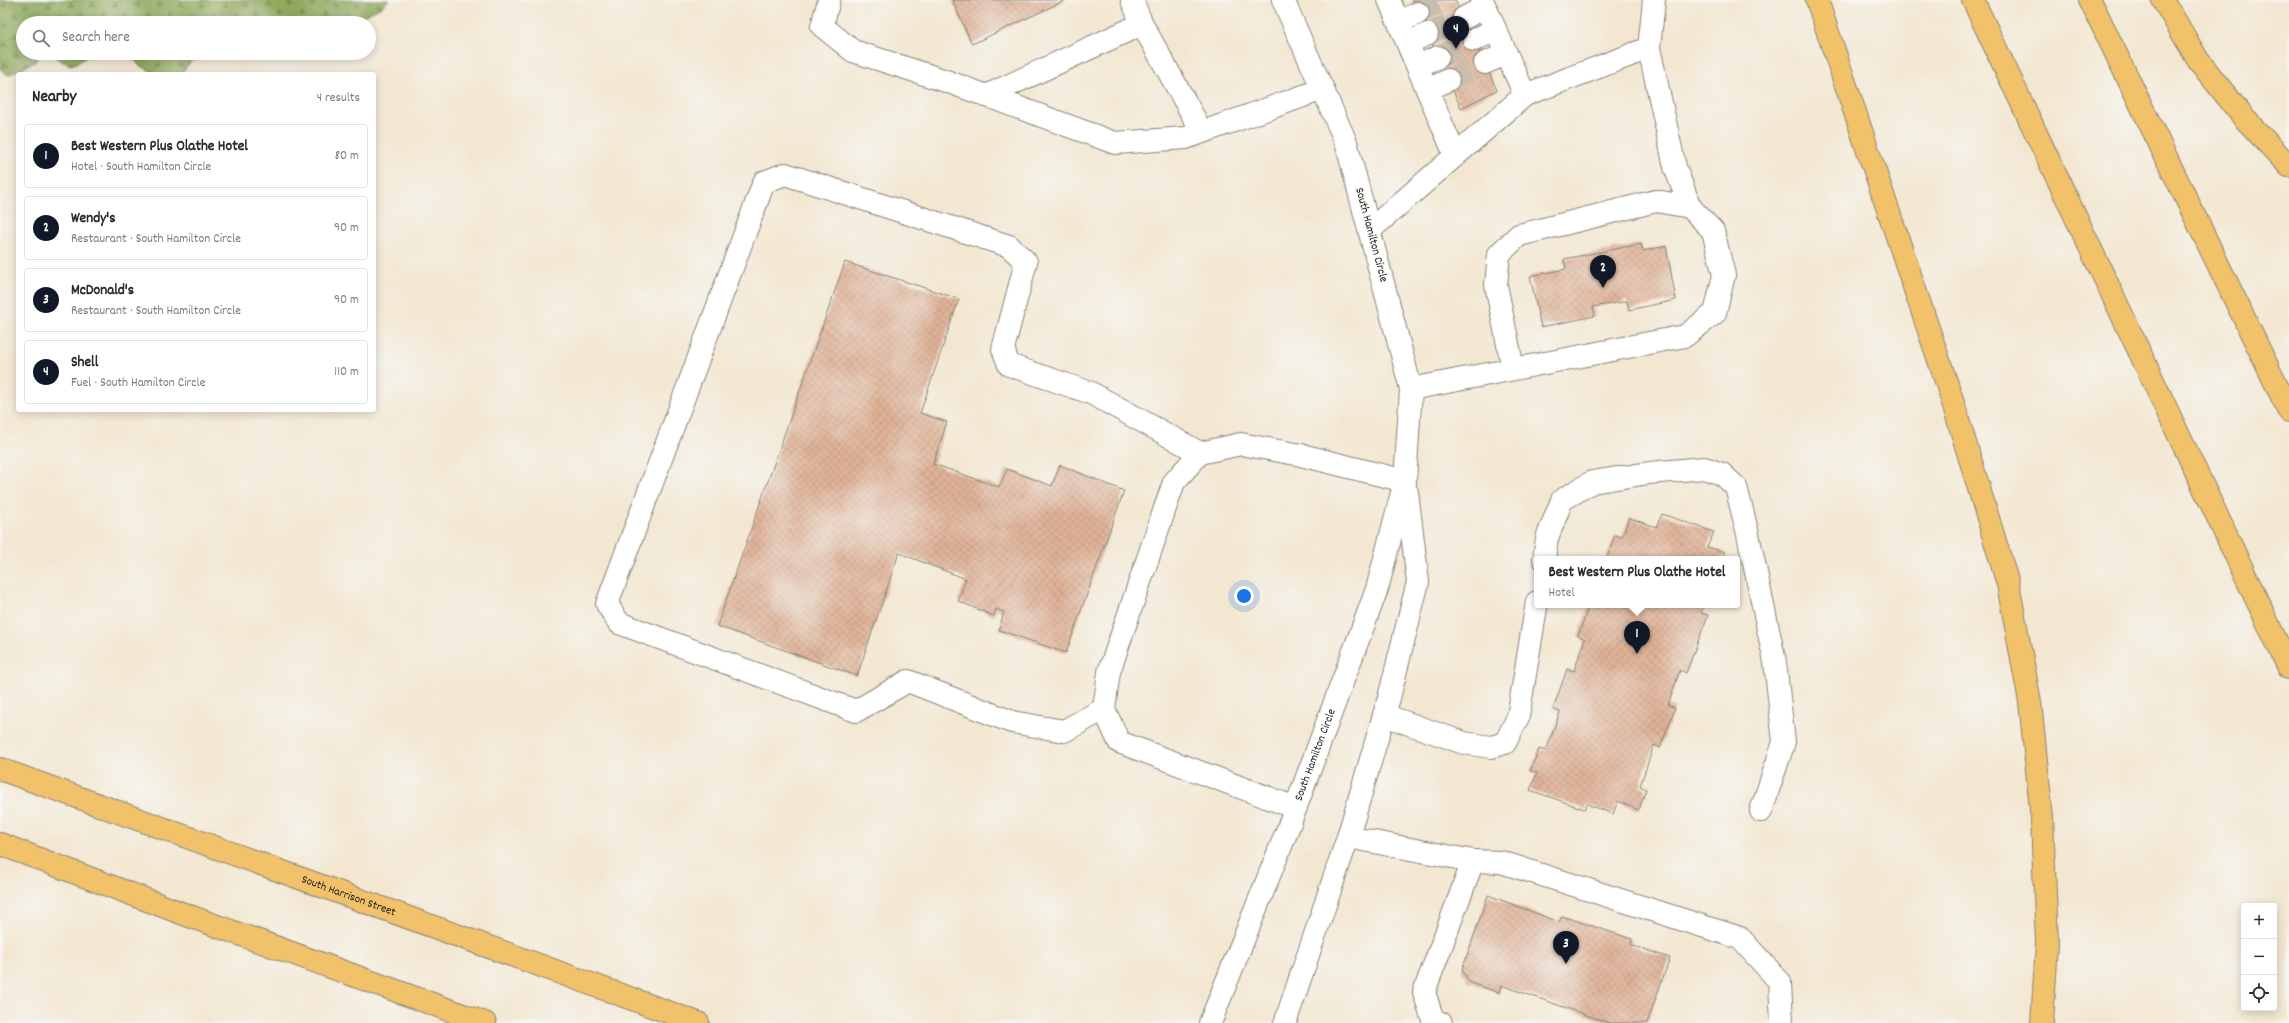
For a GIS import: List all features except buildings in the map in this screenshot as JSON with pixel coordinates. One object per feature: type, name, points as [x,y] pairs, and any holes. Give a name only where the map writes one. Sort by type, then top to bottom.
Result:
[{"type":"highway","points":[[1817,0],[1950,392],[2008,584],[2030,702],[2042,820],[2047,943],[2042,1023]]},
{"type":"highway","points":[[1973,0],[2289,668]]},
{"type":"highway","points":[[2090,0],[2289,411]]},
{"type":"highway","points":[[2163,0],[2198,60],[2244,118],[2289,166]]},
{"type":"highway","name":"South Harrison Street","points":[[0,769],[698,1023]]},
{"type":"highway","points":[[0,844],[181,913],[485,1023]]},
{"type":"street","points":[[830,0],[822,26],[853,51],[986,96],[1115,143],[1186,138],[1322,88]]},
{"type":"street","points":[[1132,0],[1142,24],[1202,132]]},
{"type":"street","name":"South Hamilton Circle","points":[[1210,1023],[1296,808],[1377,588],[1405,481],[1411,389],[1346,142],[1283,0]]},
{"type":"street","points":[[1389,0],[1408,18],[1408,44],[1455,155]]},
{"type":"street","points":[[1411,389],[1685,336],[1715,313],[1724,275],[1713,231],[1690,208],[1675,167],[1649,48],[1654,0]]},
{"type":"street","points":[[1464,18],[1484,4],[1525,95]]},
{"type":"street","points":[[986,96],[1142,24]]},
{"type":"street","points":[[1474,40],[1495,30]]},
{"type":"street","points":[[1408,44],[1427,34]]},
{"type":"street","points":[[1370,230],[1525,95],[1649,48]]},
{"type":"street","points":[[1485,63],[1506,54]]},
{"type":"street","points":[[1418,66],[1438,57]]},
{"type":"street","points":[[1428,90],[1448,80]]},
{"type":"street","points":[[1104,709],[1064,731],[1012,722],[908,681],[856,711],[619,623],[607,604],[764,182],[785,174],[1009,246],[1026,262],[1003,349],[1009,364],[1091,393],[1200,453]]},
{"type":"street","points":[[1512,369],[1496,285],[1499,254],[1519,235],[1656,201],[1690,208]]},
{"type":"street","points":[[1296,808],[1119,742],[1104,709],[1109,672],[1174,482],[1200,453],[1241,444],[1301,455],[1405,481]]},
{"type":"street","points":[[1544,556],[1547,538],[1562,500],[1592,482],[1649,473],[1704,468],[1722,474],[1736,487],[1748,530],[1775,662],[1784,742],[1760,811]]},
{"type":"street","name":"South Hamilton Circle","points":[[1285,1023],[1348,837],[1384,714],[1418,582],[1405,481]]},
{"type":"street","points":[[1384,714],[1464,743],[1491,748],[1505,743],[1518,717],[1536,608]]},
{"type":"street","points":[[1348,837],[1473,861],[1501,862],[1740,938],[1780,982],[1782,1023]]},
{"type":"street","points":[[1441,1023],[1433,1020],[1424,992],[1473,861]]},
{"type":"green space","points":[[0,0],[389,0],[382,7],[363,16],[16,16],[16,60],[36,60],[8,75],[0,69]]},
{"type":"green space","points":[[59,60],[82,60],[71,65]]},
{"type":"green space","points":[[134,60],[193,60],[183,72],[152,72],[139,65]]},
{"type":"tunnel","points":[[1418,13],[1446,0]]},
{"type":"tunnel","points":[[1427,34],[1464,18]]},
{"type":"tunnel","points":[[1438,57],[1474,40]]},
{"type":"tunnel","points":[[1448,80],[1485,63]]},
{"type":"place","name":"Shell","points":[[1456,49]]},
{"type":"place","name":"Wendy's","points":[[1603,288]]},
{"type":"place","name":"Best Western Plus Olathe Hotel","points":[[1637,654]]},
{"type":"place","name":"McDonald's","points":[[1566,964]]}]
